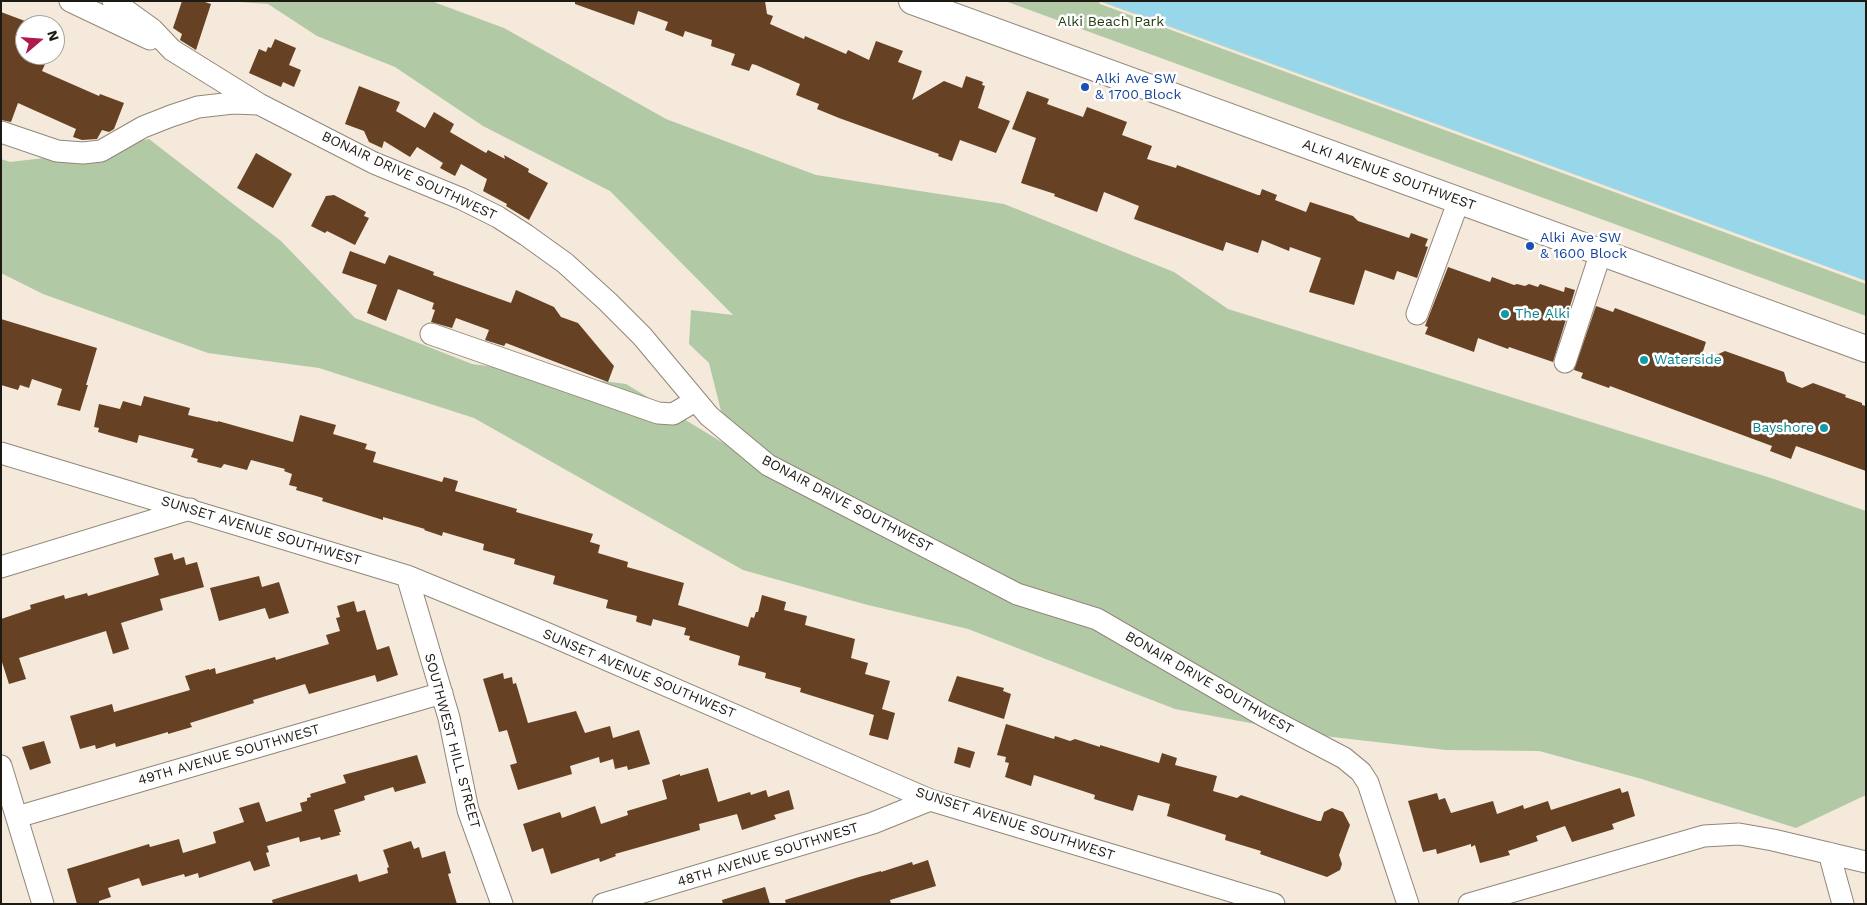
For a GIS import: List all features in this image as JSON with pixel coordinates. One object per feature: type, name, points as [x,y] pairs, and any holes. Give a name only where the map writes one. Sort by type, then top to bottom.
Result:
[{"type":"main road","name":"ALKI AVENUE SOUTHWEST","points":[[912,1],[1866,349]]},
{"type":"street","points":[[70,1],[172,50]]},
{"type":"street","name":"BONAIR DRIVE SOUTHWEST","points":[[113,1],[152,28],[172,50],[259,104],[374,163],[462,199],[498,217],[526,235],[565,263],[608,302],[642,336],[709,416],[768,465],[1017,594],[1097,619],[1264,716],[1344,758],[1361,772],[1368,784],[1408,904]]},
{"type":"street","points":[[1,132],[57,151],[83,153],[100,151],[143,127],[198,107],[233,103],[259,104]]},
{"type":"street","points":[[1417,314],[1459,200]]},
{"type":"street","points":[[1565,362],[1601,252]]},
{"type":"street","points":[[431,334],[658,413],[673,414],[695,401]]},
{"type":"street","name":"SUNSET AVENUE SOUTHWEST","points":[[1,454],[190,509],[407,576],[550,635],[930,800],[1274,904]]},
{"type":"street","points":[[1,567],[190,509]]},
{"type":"street","name":"SOUTHWEST HILL STREET","points":[[407,576],[449,718],[468,810],[502,904]]},
{"type":"street","name":"49TH AVENUE SOUTHWEST","points":[[17,817],[442,693]]},
{"type":"street","points":[[1,766],[43,904]]},
{"type":"street","name":"48TH AVENUE SOUTHWEST","points":[[603,904],[873,823],[930,800]]},
{"type":"street","points":[[1468,904],[1704,836],[1739,834],[1866,862]]},
{"type":"street","points":[[1829,853],[1843,904]]},
{"type":"green space","points":[[224,1],[431,1],[504,28],[666,119],[816,175],[1004,204],[1174,272],[1228,309],[1774,479],[1866,511],[1866,795],[1796,828],[1642,779],[1539,751],[1446,750],[1315,735],[1175,709],[968,629],[864,604],[743,570],[474,418],[319,368],[208,353],[43,294],[1,273],[1,159],[10,162],[70,155],[149,139],[281,241],[355,318],[472,364],[626,384],[730,447],[709,363],[689,344],[691,310],[733,315],[610,191],[483,126],[395,67],[317,36],[268,4]]},
{"type":"green space","name":"Alki Beach Park","points":[[1005,1],[1101,1],[1866,281],[1866,316]]},
{"type":"water","points":[[1101,1],[1866,1],[1866,281]]},
{"type":"pier","points":[[1099,1],[1866,281],[1866,284],[1100,4]]},
{"type":"building","points":[[182,1],[202,1],[211,4],[196,50],[180,40],[182,34],[173,28]]},
{"type":"building","points":[[575,1],[765,1],[767,14],[773,16],[770,24],[804,39],[805,36],[846,54],[848,50],[869,60],[876,41],[903,51],[898,62],[922,71],[912,100],[944,81],[962,88],[966,76],[983,82],[982,85],[985,86],[978,108],[1010,121],[996,153],[960,140],[952,161],[938,156],[939,154],[817,109],[819,104],[796,95],[800,84],[756,65],[752,64],[749,71],[731,65],[735,54],[711,46],[712,40],[685,31],[683,37],[665,30],[668,22],[638,11],[634,25],[575,4]]},
{"type":"building","points":[[1,12],[15,17],[15,65],[45,65],[42,71],[99,96],[100,94],[124,103],[114,129],[109,132],[102,130],[97,139],[82,140],[73,137],[76,129],[18,103],[11,122],[1,120]]},
{"type":"building","points":[[275,39],[296,48],[289,65],[301,70],[294,87],[283,82],[281,87],[249,73],[259,49],[266,52],[268,47],[271,48]]},
{"type":"building","points":[[359,86],[400,102],[396,111],[425,128],[434,112],[454,124],[450,132],[486,153],[488,150],[505,159],[504,155],[529,169],[528,172],[548,183],[529,220],[506,206],[507,204],[483,191],[487,179],[461,164],[455,176],[440,168],[443,163],[417,147],[410,157],[384,141],[382,148],[369,142],[364,131],[345,124]]},
{"type":"building","points":[[1027,91],[1049,99],[1047,104],[1083,117],[1087,107],[1127,122],[1122,135],[1152,146],[1147,159],[1176,168],[1177,165],[1258,195],[1260,195],[1262,189],[1277,195],[1275,200],[1306,212],[1310,202],[1353,216],[1358,221],[1409,238],[1411,233],[1428,239],[1425,246],[1428,247],[1417,278],[1397,271],[1394,280],[1365,270],[1354,305],[1309,292],[1321,258],[1290,247],[1289,251],[1262,240],[1258,253],[1226,242],[1223,251],[1134,219],[1139,206],[1104,192],[1097,212],[1054,196],[1055,194],[1021,183],[1036,138],[1012,129]]},
{"type":"building","points":[[256,153],[292,174],[273,208],[237,188]]},
{"type":"building","points":[[334,195],[366,212],[364,216],[369,218],[355,245],[327,231],[325,233],[311,226],[326,196]]},
{"type":"building","points":[[350,251],[385,264],[389,255],[434,272],[433,275],[511,303],[516,290],[554,307],[561,317],[578,323],[614,366],[608,382],[506,343],[504,346],[485,340],[489,330],[456,318],[452,328],[431,322],[435,310],[432,309],[434,303],[398,289],[386,321],[367,313],[377,285],[342,273]]},
{"type":"building","name":"The Alki","points":[[1448,267],[1490,282],[1492,277],[1514,285],[1525,286],[1529,284],[1538,287],[1540,284],[1564,292],[1565,287],[1575,290],[1553,362],[1478,338],[1474,352],[1425,334],[1428,327],[1425,326]]},
{"type":"building","points":[[1596,306],[1613,312],[1615,308],[1706,342],[1699,363],[1725,351],[1784,372],[1787,382],[1802,388],[1813,383],[1862,403],[1862,405],[1866,406],[1866,471],[1796,446],[1791,459],[1770,451],[1772,446],[1610,386],[1609,388],[1581,378],[1583,373],[1574,370]]},
{"type":"building","points":[[1,319],[97,348],[80,411],[57,405],[62,389],[32,379],[29,388],[20,385],[18,390],[1,385]]},
{"type":"building","points":[[144,396],[190,408],[188,415],[218,421],[293,442],[300,415],[336,425],[333,434],[367,444],[365,449],[376,452],[373,462],[442,482],[444,477],[458,481],[455,491],[517,509],[516,512],[593,534],[590,542],[600,545],[598,553],[628,562],[627,567],[684,583],[678,605],[748,627],[751,617],[754,618],[756,612],[758,612],[762,595],[786,602],[784,610],[807,616],[805,625],[855,639],[851,658],[868,663],[865,674],[890,681],[882,709],[895,713],[888,740],[869,735],[874,715],[800,692],[801,688],[765,678],[766,673],[738,665],[740,656],[689,640],[690,636],[684,635],[686,628],[653,619],[651,626],[637,622],[637,616],[606,608],[608,600],[553,584],[555,576],[514,564],[515,559],[483,550],[484,544],[443,532],[442,536],[425,529],[383,517],[383,520],[322,501],[323,498],[296,490],[297,487],[289,485],[292,474],[284,471],[285,469],[251,460],[247,470],[224,464],[221,468],[197,462],[198,459],[191,457],[194,449],[139,435],[137,443],[98,432],[99,428],[94,427],[99,404],[120,409],[123,401],[141,406]]},
{"type":"building","points":[[172,553],[174,560],[184,557],[186,565],[197,562],[204,587],[160,599],[163,610],[121,623],[129,649],[113,654],[106,631],[19,658],[26,679],[9,684],[1,659],[1,619],[31,609],[30,605],[64,595],[65,599],[87,593],[88,596],[159,575],[154,558]]},
{"type":"building","points":[[259,576],[262,587],[279,582],[289,613],[269,619],[265,608],[219,621],[210,588]]},
{"type":"building","points":[[354,601],[357,612],[365,610],[377,650],[389,646],[398,675],[377,682],[375,675],[309,694],[305,684],[253,700],[254,703],[190,723],[192,727],[168,734],[168,732],[116,747],[115,743],[96,749],[95,745],[80,749],[70,716],[112,704],[114,712],[190,690],[185,676],[209,669],[215,668],[216,674],[275,657],[276,660],[329,644],[326,635],[340,631],[336,618],[340,617],[337,606]]},
{"type":"building","points":[[503,673],[504,679],[512,677],[513,684],[516,683],[528,723],[576,711],[585,733],[610,726],[613,738],[639,730],[650,764],[628,770],[627,766],[615,769],[613,759],[600,763],[599,757],[570,766],[572,774],[518,790],[510,765],[517,763],[507,730],[499,732],[483,679]]},
{"type":"building","points":[[957,676],[1004,688],[1003,691],[1011,694],[1004,719],[948,701]]},
{"type":"building","points":[[1006,724],[1054,739],[1055,736],[1070,741],[1075,739],[1100,747],[1100,745],[1159,763],[1162,753],[1177,758],[1175,765],[1217,776],[1213,791],[1237,798],[1241,795],[1318,821],[1321,821],[1324,812],[1332,808],[1343,812],[1350,825],[1339,855],[1342,864],[1340,870],[1327,877],[1260,854],[1261,851],[1225,840],[1226,835],[1167,816],[1170,804],[1138,795],[1133,811],[1094,799],[1095,795],[1034,775],[1031,786],[1005,777],[1009,763],[1005,762],[1006,757],[997,755]]},
{"type":"building","points":[[44,741],[51,763],[30,770],[22,747]]},
{"type":"building","points":[[958,747],[975,752],[970,768],[954,763]]},
{"type":"building","points":[[417,755],[426,783],[395,792],[393,787],[364,796],[365,800],[334,810],[341,832],[339,832],[340,835],[321,840],[320,837],[300,842],[299,837],[267,846],[269,852],[266,853],[270,866],[254,871],[250,861],[199,878],[198,873],[185,877],[184,874],[142,886],[139,878],[108,888],[111,897],[99,901],[99,904],[77,904],[67,869],[149,844],[150,847],[179,839],[183,853],[216,843],[213,832],[244,822],[239,808],[259,802],[266,822],[302,811],[300,803],[307,801],[307,798],[311,797],[310,794],[346,783],[343,775]]},
{"type":"building","points":[[708,768],[718,802],[750,792],[751,795],[766,790],[768,797],[789,790],[794,809],[774,815],[776,819],[742,830],[737,814],[699,824],[700,830],[615,854],[616,856],[600,862],[599,858],[551,874],[543,848],[532,852],[523,824],[560,812],[562,818],[595,806],[601,824],[628,815],[627,811],[667,799],[662,780]]},
{"type":"building","points":[[1620,788],[1622,793],[1628,791],[1635,816],[1612,824],[1614,829],[1572,842],[1565,826],[1536,836],[1538,841],[1508,851],[1510,855],[1480,863],[1475,845],[1471,847],[1471,844],[1437,854],[1436,849],[1423,852],[1408,801],[1437,793],[1439,800],[1445,798],[1451,813],[1493,801],[1497,814],[1523,805],[1524,809],[1548,801],[1551,810]]},
{"type":"building","points":[[411,841],[414,849],[419,847],[422,858],[445,851],[451,873],[448,874],[457,904],[273,904],[272,900],[357,874],[359,882],[388,873],[387,868],[389,867],[383,850]]},
{"type":"building","points":[[928,860],[936,886],[890,900],[891,904],[786,904],[785,900],[859,877],[912,862],[913,865]]},
{"type":"building","points":[[765,887],[770,904],[723,904],[722,900]]},
{"type":"place","name":"Alki Ave SW & 1700 Block","points":[[1085,87]]},
{"type":"place","name":"Alki Ave SW & 1600 Block","points":[[1530,246]]},
{"type":"place","name":"The Alki","points":[[1505,314]]},
{"type":"place","name":"Waterside","points":[[1644,360]]},
{"type":"place","name":"Bayshore","points":[[1824,428]]}]
